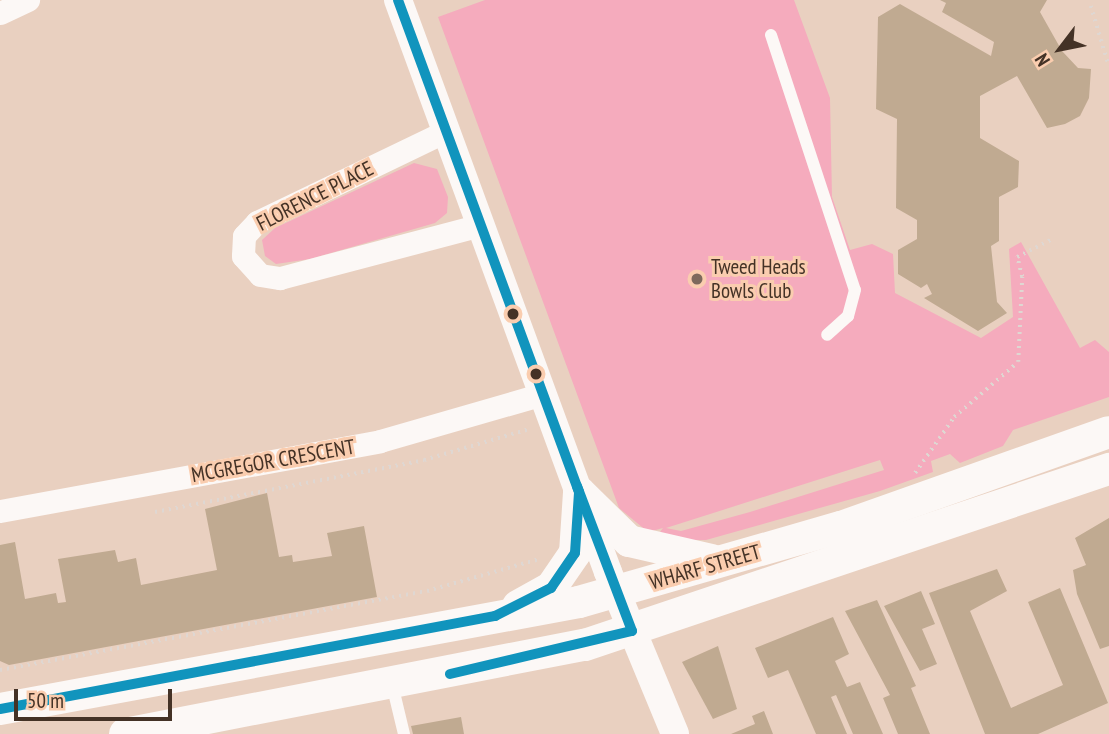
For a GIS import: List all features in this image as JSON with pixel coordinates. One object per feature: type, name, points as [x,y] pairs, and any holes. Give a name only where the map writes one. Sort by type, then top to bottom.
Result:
[{"type":"main road","name":"WHARF STREET","points":[[0,709],[616,593],[724,561],[1109,432]]},
{"type":"main road","name":"WHARF STREET","points":[[125,734],[535,658],[632,631],[1109,469]]},
{"type":"main road","points":[[579,492],[629,541],[670,555],[724,561]]},
{"type":"main road","points":[[495,616],[551,588],[565,570],[581,532],[579,492]]},
{"type":"street","points":[[0,13],[28,0]]},
{"type":"street","points":[[398,0],[616,593],[675,734]]},
{"type":"street","name":"FLORENCE PLACE","points":[[446,131],[257,222],[244,236],[243,256],[260,275],[280,278],[481,225]]},
{"type":"street","name":"MCGREGOR CRESCENT","points":[[0,510],[354,447],[543,394]]},
{"type":"lane","points":[[771,35],[855,290],[848,316],[827,335]]},
{"type":"lane","points":[[391,684],[404,734]]},
{"type":"path","points":[[1091,6],[1109,66]]},
{"type":"path","points":[[914,475],[954,416],[1018,362],[1022,277],[1017,257],[1052,239]]},
{"type":"path","points":[[155,512],[424,460],[513,431],[529,428],[532,439]]},
{"type":"path","points":[[0,670],[427,591],[545,557]]},
{"type":"shaded area","name":"Tweed Heads Bowls Club","points":[[485,0],[794,0],[830,98],[832,197],[850,250],[872,244],[893,254],[895,293],[981,338],[1013,317],[1009,249],[1021,242],[1080,348],[1095,340],[1109,352],[1109,397],[1013,430],[1003,446],[960,463],[950,454],[931,461],[933,472],[880,491],[706,540],[654,540],[663,528],[648,532],[619,508],[438,17]],"holes":[[[880,460],[884,470],[681,531],[666,528]]]},
{"type":"shaded area","points":[[414,163],[437,169],[448,197],[447,213],[435,223],[310,259],[276,264],[265,256],[262,240],[275,228]]},
{"type":"building","points":[[940,0],[1047,0],[1040,12],[1062,51],[1078,68],[1091,69],[1089,98],[1080,116],[1065,124],[1047,128],[1017,76],[980,96],[980,138],[1019,161],[1018,187],[999,197],[999,241],[991,246],[997,302],[1007,313],[978,331],[924,298],[932,294],[927,284],[921,288],[898,274],[898,250],[917,239],[917,220],[896,208],[897,119],[876,109],[878,17],[900,4],[991,56],[994,42],[942,12],[946,3]]},
{"type":"building","points":[[267,493],[279,557],[292,555],[293,562],[332,556],[327,533],[364,526],[377,597],[9,665],[0,661],[0,545],[15,542],[25,599],[56,593],[58,603],[66,602],[58,559],[115,550],[118,562],[136,558],[141,585],[217,570],[205,509]]},
{"type":"building","points":[[1109,518],[1109,646],[1100,649],[1077,594],[1073,570],[1086,565],[1075,538]]},
{"type":"building","points":[[997,569],[1007,591],[970,611],[1011,708],[1063,685],[1028,602],[1060,588],[1108,703],[1038,734],[985,734],[929,593]]},
{"type":"building","points":[[921,591],[935,624],[922,629],[937,664],[920,671],[884,606]]},
{"type":"building","points":[[877,600],[916,686],[911,688],[930,734],[898,734],[883,698],[890,695],[845,611]]},
{"type":"building","points":[[833,617],[849,654],[835,661],[847,687],[860,682],[883,734],[853,734],[836,695],[831,697],[847,734],[816,734],[788,670],[768,678],[755,648]]},
{"type":"building","points":[[718,646],[737,709],[713,719],[682,662]]},
{"type":"building","points":[[764,711],[773,734],[731,734],[755,724],[752,716]]},
{"type":"building","points":[[461,717],[464,734],[413,734],[411,726]]},
{"type":"transit line","points":[[0,709],[495,616],[551,588],[575,553],[579,492],[398,0]]},
{"type":"transit line","points":[[450,674],[632,631],[577,486]]},
{"type":"place","name":"Tweed Heads Bowls Club","points":[[697,279]]}]
